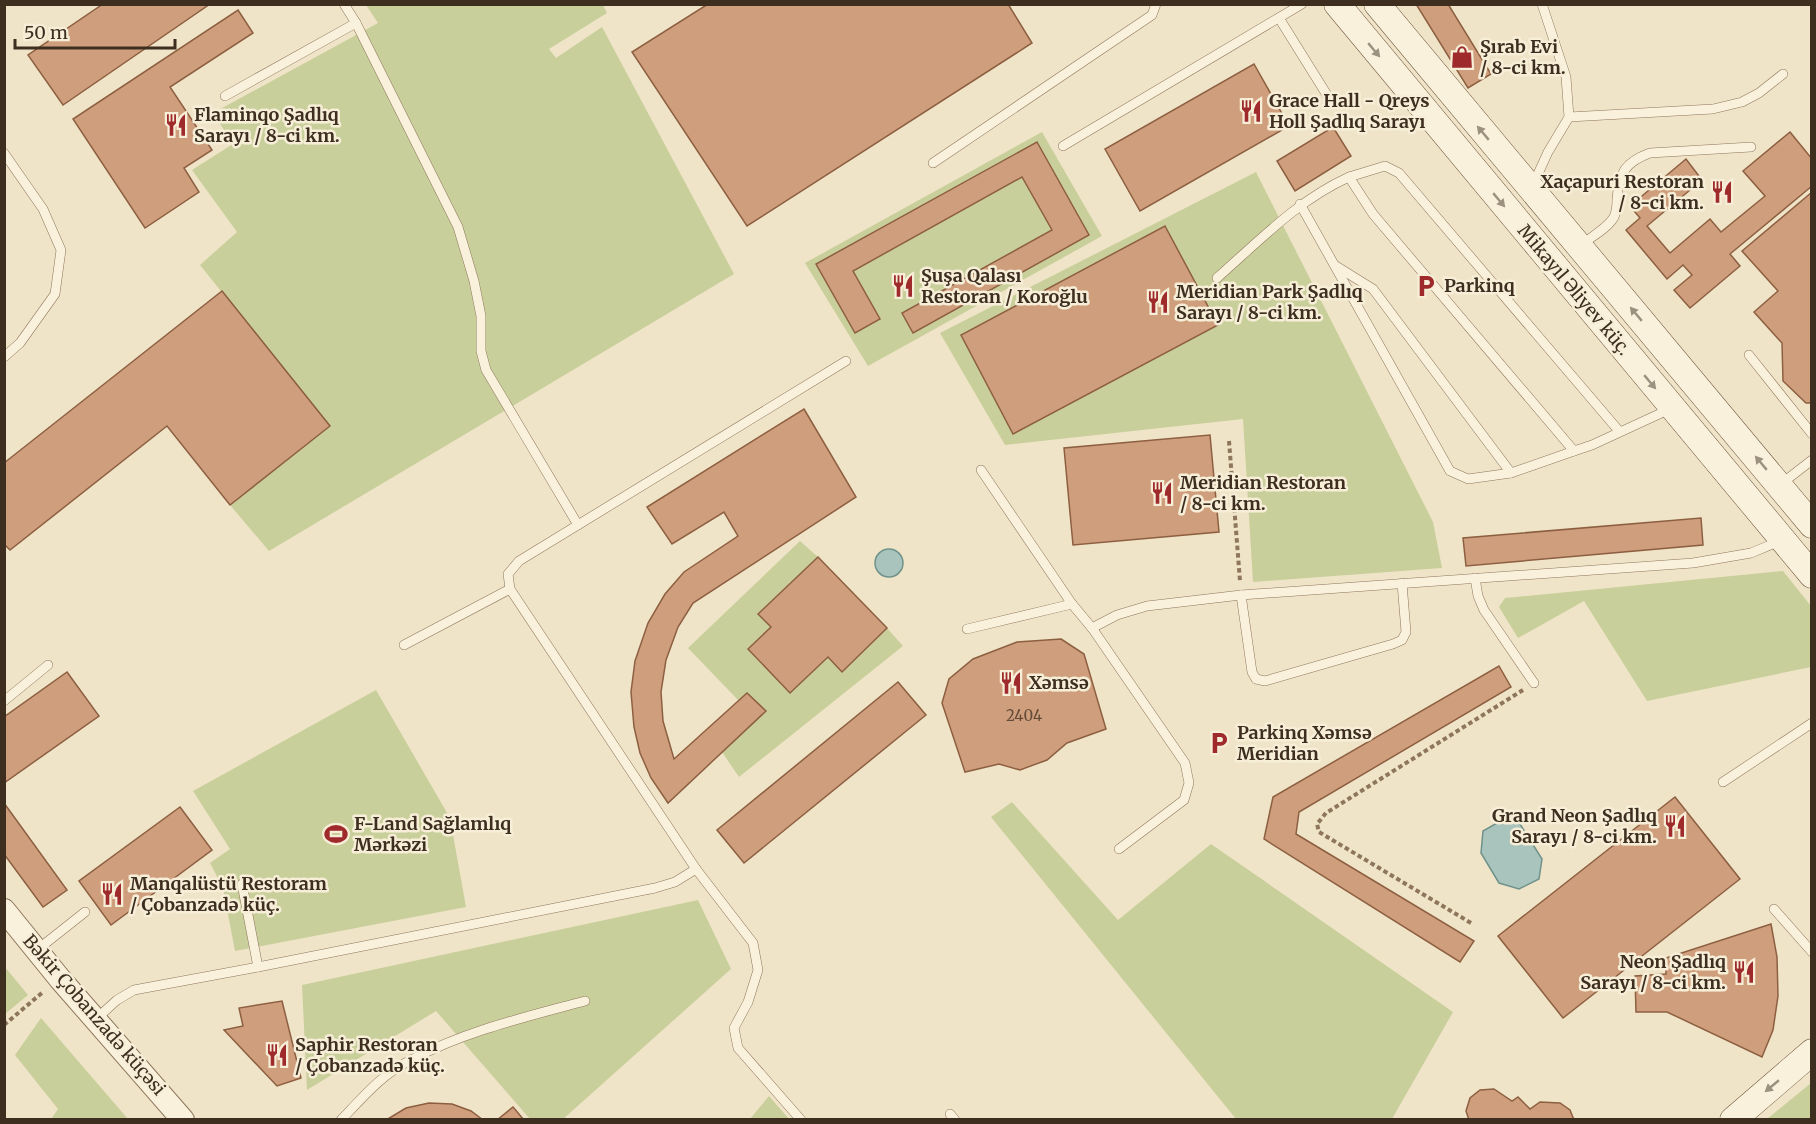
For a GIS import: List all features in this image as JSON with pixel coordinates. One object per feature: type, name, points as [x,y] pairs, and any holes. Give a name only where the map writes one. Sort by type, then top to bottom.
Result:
[{"type":"main road","name":"Mikayıl Əliyev küç.","points":[[1337,4],[1812,575]]},
{"type":"main road","points":[[1377,4],[1812,525]]},
{"type":"main road","points":[[1733,1119],[1812,1052]]},
{"type":"street","name":"Bəkir Çobanzadə küçəsi","points":[[4,910],[60,979],[183,1119]]},
{"type":"lane","points":[[344,4],[356,23],[458,227],[482,316],[481,351],[486,370],[578,525]]},
{"type":"lane","points":[[933,163],[1152,15],[1156,4]]},
{"type":"lane","points":[[1063,146],[1302,4]]},
{"type":"lane","points":[[1530,190],[1548,152],[1569,117],[1566,77],[1542,4]]},
{"type":"lane","points":[[1279,18],[1327,95]]},
{"type":"lane","points":[[225,96],[356,23]]},
{"type":"lane","points":[[1569,117],[1713,109],[1750,97],[1783,74]]},
{"type":"lane","points":[[1580,246],[1612,220],[1617,210],[1624,169],[1635,158],[1650,153],[1751,147]]},
{"type":"lane","points":[[4,153],[43,209],[61,250],[55,294],[20,343],[4,357]]},
{"type":"lane","points":[[1217,278],[1300,204],[1348,177],[1385,166],[1399,172],[1619,431]]},
{"type":"lane","points":[[1348,177],[1374,214],[1574,451]]},
{"type":"lane","points":[[1300,204],[1449,471],[1468,479],[1511,473],[1592,445],[1672,408]]},
{"type":"lane","points":[[1335,266],[1373,289],[1511,473]]},
{"type":"lane","points":[[1749,355],[1812,434]]},
{"type":"lane","points":[[801,1119],[738,1048],[734,1028],[748,1002],[758,970],[753,943],[696,869],[510,589],[508,574],[519,561],[846,361]]},
{"type":"lane","points":[[1779,486],[1812,460]]},
{"type":"lane","points":[[981,470],[1072,604],[1092,628],[1185,763],[1189,783],[1184,800],[1119,849]]},
{"type":"lane","points":[[1092,628],[1117,615],[1147,606],[1241,595],[1693,563],[1751,553],[1782,540]]},
{"type":"lane","points":[[1475,578],[1478,596],[1484,610],[1534,683]]},
{"type":"lane","points":[[1241,595],[1252,672],[1256,679],[1265,681],[1402,640],[1406,632],[1402,583]]},
{"type":"lane","points":[[404,645],[510,589]]},
{"type":"lane","points":[[967,629],[1072,604]]},
{"type":"lane","points":[[4,700],[48,665]]},
{"type":"lane","points":[[1723,782],[1812,723]]},
{"type":"lane","points":[[96,1019],[117,1000],[134,990],[655,888],[675,882],[696,869]]},
{"type":"lane","points":[[242,884],[258,967]]},
{"type":"lane","points":[[1774,909],[1812,952]]},
{"type":"lane","points":[[37,950],[85,912]]},
{"type":"lane","points":[[341,1119],[377,1083],[409,1060],[482,1030],[585,1001]]},
{"type":"path","points":[[1229,441],[1241,595]]},
{"type":"path","points":[[1471,923],[1319,832],[1317,824],[1326,813],[1534,683]]},
{"type":"path","points":[[4,1025],[60,979]]},
{"type":"green space","points":[[366,5],[603,5],[607,13],[549,49],[556,58],[602,27],[734,274],[269,551],[230,505],[329,426],[200,265],[237,232],[192,170],[233,144],[213,113],[378,23]]},
{"type":"green space","points":[[1042,132],[1102,236],[868,366],[805,263]]},
{"type":"green space","points":[[1256,172],[1433,522],[1442,568],[1253,582],[1243,419],[1005,445],[940,333]]},
{"type":"green space","points":[[800,541],[818,557],[758,613],[771,627],[748,649],[790,693],[828,657],[842,671],[887,628],[903,646],[739,777],[722,752],[766,711],[747,693],[739,701],[688,648]]},
{"type":"green space","points":[[1783,571],[1811,606],[1811,667],[1647,701],[1584,601],[1518,638],[1499,607],[1505,598]]},
{"type":"green space","name":"F-Land Sağlamlıq Mərkəzi","points":[[376,690],[450,818],[466,907],[235,951],[223,888],[210,863],[230,849],[193,791]]},
{"type":"green space","points":[[1012,802],[1118,920],[1211,844],[1453,1012],[1392,1119],[1236,1119],[991,817]]},
{"type":"green space","points":[[698,900],[731,969],[562,1120],[530,1119],[436,1011],[307,1090],[302,985]]},
{"type":"green space","points":[[5,967],[28,995],[4,1014]]},
{"type":"green space","points":[[41,1018],[128,1119],[51,1119],[58,1109],[15,1055]]},
{"type":"green space","points":[[1811,1083],[1811,1119],[1767,1119]]},
{"type":"green space","points":[[769,1096],[789,1119],[750,1119]]},
{"type":"water","points":[[889,549],[899,553],[903,563],[899,573],[889,577],[879,573],[875,563],[879,553]]},
{"type":"water","points":[[1504,819],[1520,824],[1542,859],[1539,879],[1519,889],[1499,883],[1481,853],[1483,831]]},
{"type":"building","points":[[103,4],[210,4],[63,105],[28,55]]},
{"type":"building","points":[[708,4],[1008,4],[1032,43],[747,226],[632,52]]},
{"type":"building","points":[[1416,4],[1448,4],[1491,74],[1468,88]]},
{"type":"building","points":[[238,10],[253,33],[170,87],[212,150],[184,168],[199,192],[145,228],[73,119]]},
{"type":"building","points":[[1254,64],[1289,126],[1140,211],[1105,149]]},
{"type":"building","points":[[1333,127],[1351,156],[1295,191],[1277,161]]},
{"type":"building","points":[[1790,132],[1812,159],[1812,186],[1730,254],[1740,266],[1690,308],[1674,290],[1692,275],[1683,265],[1667,279],[1626,230],[1640,218],[1630,206],[1686,159],[1702,180],[1647,226],[1670,253],[1710,219],[1721,232],[1765,196],[1743,171]]},
{"type":"building","points":[[1037,142],[1089,235],[913,333],[902,313],[1052,230],[1022,177],[853,271],[880,319],[855,333],[816,264]]},
{"type":"building","points":[[1812,192],[1812,403],[1806,403],[1783,381],[1782,343],[1754,312],[1778,291],[1742,251]]},
{"type":"building","points":[[1165,226],[1218,325],[1013,434],[961,335]]},
{"type":"building","points":[[222,291],[330,426],[230,505],[167,426],[10,550],[4,544],[4,463]]},
{"type":"building","points":[[804,409],[856,497],[693,603],[678,627],[666,660],[661,692],[663,721],[674,759],[747,693],[766,711],[668,803],[651,778],[640,753],[634,727],[631,692],[635,661],[648,623],[665,594],[684,572],[738,536],[724,512],[672,544],[647,507]]},
{"type":"building","points":[[1210,435],[1219,532],[1073,545],[1064,448]]},
{"type":"building","points":[[1701,518],[1703,545],[1466,566],[1463,538]]},
{"type":"building","points":[[818,557],[887,628],[842,672],[828,657],[790,693],[748,649],[771,627],[758,614]]},
{"type":"building","points":[[1061,639],[1084,654],[1106,729],[1067,743],[1047,760],[1020,770],[999,764],[965,772],[942,703],[949,679],[973,659],[1017,642]]},
{"type":"building","points":[[1499,666],[1511,687],[1299,812],[1296,834],[1474,941],[1460,962],[1264,839],[1273,797]]},
{"type":"building","points":[[67,672],[99,716],[4,783],[4,717]]},
{"type":"building","points":[[898,682],[926,715],[744,863],[717,830]]},
{"type":"building","points":[[1675,797],[1740,879],[1563,1018],[1498,936]]},
{"type":"building","points":[[4,803],[67,890],[43,907],[4,854]]},
{"type":"building","points":[[180,807],[212,850],[111,925],[79,881]]},
{"type":"building","points":[[1771,924],[1777,957],[1778,996],[1773,1030],[1762,1057],[1667,1012],[1636,1012],[1635,976],[1666,974],[1666,958]]},
{"type":"building","points":[[282,1001],[301,1078],[277,1086],[224,1030],[243,1026],[239,1008]]},
{"type":"building","points":[[1494,1089],[1512,1101],[1518,1097],[1530,1109],[1540,1102],[1560,1103],[1570,1110],[1574,1120],[1469,1120],[1466,1111],[1470,1098],[1480,1090]]},
{"type":"building","points":[[429,1103],[452,1104],[471,1111],[483,1120],[386,1120],[406,1108]]},
{"type":"building","points":[[513,1107],[524,1120],[497,1120]]},
{"type":"place","name":"Şırab Evi / 8-ci km.","points":[[1462,57]]},
{"type":"place","name":"Grace Hall - Qreys Holl Şadlıq Sarayı","points":[[1251,111]]},
{"type":"place","name":"Flaminqo Şadlıq Sarayı / 8-ci km.","points":[[176,125]]},
{"type":"place","name":"Xaçapuri Restoran / 8-ci km.","points":[[1722,192]]},
{"type":"place","name":"Şuşa Qalası Restoran / Koroğlu","points":[[903,286]]},
{"type":"place","name":"Parkinq","points":[[1426,286]]},
{"type":"place","name":"Meridian Park Şadlıq Sarayı / 8-ci km.","points":[[1158,302]]},
{"type":"place","name":"Meridian Restoran / 8-ci km.","points":[[1162,493]]},
{"type":"place","name":"Xəmsə","points":[[1011,683]]},
{"type":"place","name":"Parkinq Xəmsə Meridian","points":[[1219,743]]},
{"type":"place","name":"Grand Neon Şadlıq Sarayı / 8-ci km.","points":[[1675,826]]},
{"type":"place","name":"F-Land Sağlamlıq Mərkəzi","points":[[336,834]]},
{"type":"place","name":"Manqalüstü Restoram / Çobanzadə küç.","points":[[112,894]]},
{"type":"place","name":"Neon Şadlıq Sarayı / 8-ci km.","points":[[1744,972]]},
{"type":"place","name":"Saphir Restoran / Çobanzadə küç.","points":[[277,1055]]}]
